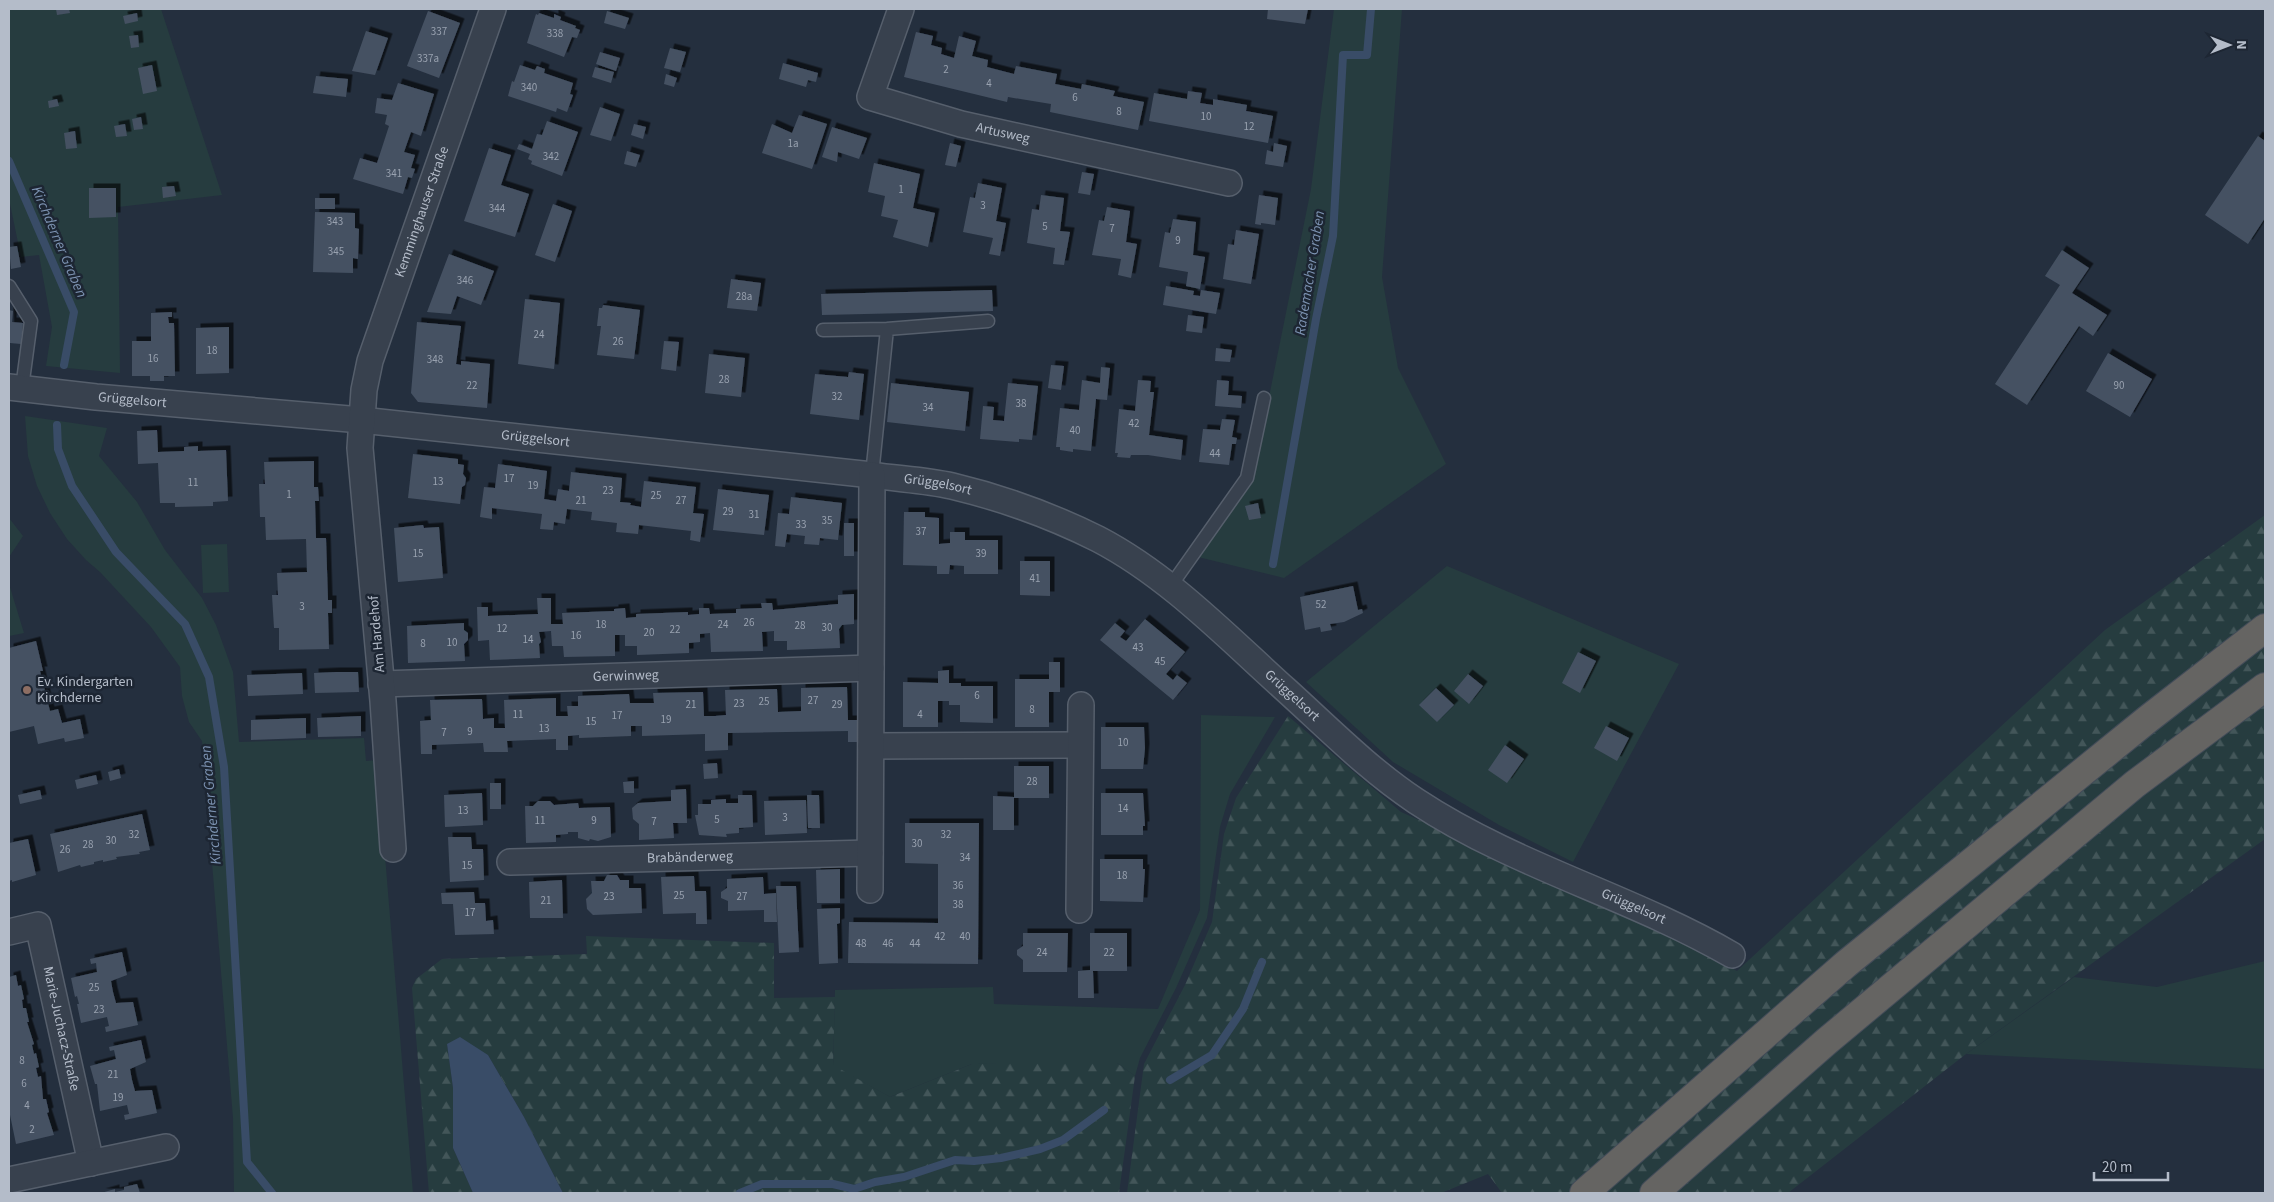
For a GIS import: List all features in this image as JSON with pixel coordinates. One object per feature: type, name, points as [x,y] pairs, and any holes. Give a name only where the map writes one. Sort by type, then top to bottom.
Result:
[{"type":"highway","points":[[1584,1193],[1846,964],[2148,719],[2265,628]]},
{"type":"highway","points":[[1654,1193],[1827,1042],[2135,784],[2265,688]]},
{"type":"street","name":"Kemminghauser Straße","points":[[361,420],[370,360],[493,9]]},
{"type":"street","name":"Artusweg","points":[[901,9],[870,97],[961,124],[1229,183]]},
{"type":"street","name":"Grüggelsort","points":[[15,387],[96,397],[361,420],[872,475],[949,485],[1005,501],[1043,515],[1099,540],[1170,587],[1294,698],[1351,752],[1384,779],[1418,802],[1473,833],[1530,861],[1703,938],[1732,955]]},
{"type":"street","name":"Am Hardehof","points":[[361,420],[360,448],[381,684],[393,849]]},
{"type":"street","points":[[870,890],[872,475]]},
{"type":"street","name":"Gerwinweg","points":[[381,684],[871,668]]},
{"type":"street","points":[[1079,910],[1080,705]]},
{"type":"street","points":[[871,746],[1079,746]]},
{"type":"street","name":"Brabänderweg","points":[[510,862],[870,853]]},
{"type":"street","name":"Marie-Juchacz-Straße","points":[[9,932],[38,925],[91,1163]]},
{"type":"street","points":[[9,1180],[166,1147]]},
{"type":"lane","points":[[9,286],[31,321],[15,387]]},
{"type":"lane","points":[[823,330],[887,329],[988,321]]},
{"type":"lane","points":[[872,475],[887,329]]},
{"type":"lane","points":[[1170,587],[1247,478],[1264,398]]},
{"type":"green space","points":[[9,9],[161,9],[222,195],[118,207],[120,373],[46,366],[52,327],[39,255],[21,257],[9,199]]},
{"type":"green space","points":[[1334,9],[1402,9],[1382,277],[1398,368],[1446,464],[1284,578],[1198,557],[1252,481],[1311,189]]},
{"type":"green space","points":[[25,416],[107,428],[99,456],[137,502],[165,550],[202,598],[216,625],[233,672],[239,742],[364,738],[366,761],[377,760],[413,1193],[234,1193],[233,1118],[202,741],[189,722],[182,696],[180,667],[151,627],[67,539],[50,513],[37,486],[28,456]]},
{"type":"green space","points":[[2265,515],[2265,839],[1966,1054],[1788,1193],[1502,1193],[1488,1174],[1441,1193],[1127,1193],[1144,1064],[1185,985],[1212,922],[1224,834],[1236,798],[1288,716],[1401,812],[1561,883],[1737,971],[2105,630]]},
{"type":"green space","points":[[9,518],[23,536],[9,557]]},
{"type":"green space","points":[[227,544],[229,592],[203,593],[201,545]]},
{"type":"green space","points":[[1447,566],[1679,664],[1573,862],[1499,825],[1393,762],[1306,682]]},
{"type":"green space","points":[[9,584],[24,633],[9,636]]},
{"type":"green space","points":[[1201,715],[1275,717],[1230,794],[1220,827],[1207,918],[1176,988],[1140,1058],[1135,1076],[1117,1063],[972,1064],[890,1097],[833,1066],[835,990],[993,987],[994,1004],[1158,1009],[1200,910]]},
{"type":"green space","points":[[586,936],[774,943],[774,998],[835,997],[833,1065],[890,1097],[972,1064],[1094,1060],[1117,1063],[1135,1076],[1119,1193],[563,1193],[524,1117],[488,1055],[447,1044],[453,1088],[453,1148],[473,1193],[429,1193],[412,988],[416,979],[442,959],[587,954]]},
{"type":"green space","points":[[2265,961],[2265,1069],[1966,1054],[2074,977],[2157,987]]},
{"type":"water","points":[[460,1037],[488,1055],[524,1117],[563,1193],[473,1193],[453,1148],[453,1088],[447,1044]]},
{"type":"building","points":[[56,9],[69,9],[70,13],[57,15]]},
{"type":"building","points":[[1268,9],[1308,9],[1305,24],[1267,19]]},
{"type":"building","points":[[428,11],[460,23],[439,78],[407,66]]},
{"type":"building","points":[[607,11],[629,18],[625,29],[604,23]]},
{"type":"building","points":[[137,13],[138,21],[125,24],[123,16]]},
{"type":"building","points":[[539,13],[554,18],[554,14],[561,17],[560,20],[576,26],[575,28],[580,30],[577,38],[572,37],[564,57],[527,43],[536,14],[538,15]]},
{"type":"building","points":[[366,31],[388,38],[375,75],[352,71]]},
{"type":"building","points":[[916,32],[933,36],[931,45],[942,48],[941,54],[954,58],[959,36],[976,41],[972,56],[988,60],[987,67],[1014,74],[1016,66],[1057,74],[1055,84],[1081,89],[1082,84],[1115,91],[1113,96],[1144,102],[1138,130],[1050,112],[1051,104],[1008,97],[1007,102],[904,77]]},
{"type":"building","points":[[138,35],[139,47],[131,48],[129,36]]},
{"type":"building","points":[[670,48],[686,52],[680,72],[664,68]]},
{"type":"building","points":[[600,52],[620,58],[616,71],[596,64]]},
{"type":"building","points":[[783,63],[818,73],[816,82],[808,80],[806,87],[779,79]]},
{"type":"building","points":[[152,65],[157,91],[143,94],[138,68]]},
{"type":"building","points":[[520,65],[535,70],[537,66],[545,69],[544,73],[573,83],[570,94],[573,95],[567,112],[557,108],[556,112],[508,96],[512,81],[514,82]]},
{"type":"building","points":[[595,67],[614,72],[611,83],[592,77]]},
{"type":"building","points":[[666,74],[677,78],[674,87],[664,84]]},
{"type":"building","points":[[316,76],[348,79],[346,97],[313,93]]},
{"type":"building","points":[[398,83],[434,94],[421,136],[411,132],[404,152],[415,155],[411,168],[415,169],[412,178],[408,177],[403,194],[353,179],[360,158],[377,163],[389,126],[385,124],[387,115],[375,113],[377,98],[392,100]]},
{"type":"building","points":[[1188,91],[1202,93],[1200,103],[1213,105],[1213,99],[1247,105],[1246,111],[1273,116],[1268,143],[1149,121],[1154,93],[1187,99]]},
{"type":"building","points":[[57,99],[59,106],[49,108],[48,101]]},
{"type":"building","points":[[600,107],[620,114],[611,141],[590,135]]},
{"type":"building","points":[[799,115],[827,124],[812,169],[762,153],[772,124],[792,133]]},
{"type":"building","points":[[141,117],[143,129],[134,130],[132,119]]},
{"type":"building","points":[[547,121],[578,132],[562,176],[531,164],[532,161],[528,159],[530,154],[517,149],[519,144],[532,149],[537,134],[542,135]]},
{"type":"building","points":[[125,124],[127,136],[116,137],[114,126]]},
{"type":"building","points":[[634,124],[646,127],[643,139],[631,135]]},
{"type":"building","points":[[832,127],[867,138],[859,159],[838,152],[837,162],[822,157]]},
{"type":"building","points":[[75,131],[77,148],[66,149],[64,133]]},
{"type":"building","points":[[2258,136],[2265,141],[2265,218],[2248,244],[2205,215]]},
{"type":"building","points":[[950,143],[961,146],[956,167],[945,165]]},
{"type":"building","points":[[1274,143],[1287,146],[1283,167],[1265,164],[1267,150],[1273,152]]},
{"type":"building","points":[[489,148],[511,155],[501,185],[529,194],[515,237],[464,221]]},
{"type":"building","points":[[627,151],[640,155],[636,167],[624,164]]},
{"type":"building","points":[[874,163],[920,174],[913,208],[935,213],[928,247],[893,237],[898,220],[881,216],[885,196],[868,192]]},
{"type":"building","points":[[1082,172],[1094,174],[1090,195],[1078,193]]},
{"type":"building","points":[[978,183],[1002,188],[996,221],[1006,223],[1000,256],[989,254],[993,238],[963,232],[970,197],[975,198]]},
{"type":"building","points":[[174,186],[176,196],[163,198],[162,187]]},
{"type":"building","points":[[89,188],[116,188],[116,217],[89,218]]},
{"type":"building","points":[[1041,195],[1064,198],[1060,231],[1070,232],[1064,265],[1053,264],[1055,248],[1027,243],[1032,209],[1039,210]]},
{"type":"building","points":[[1259,195],[1278,198],[1275,225],[1255,224]]},
{"type":"building","points":[[315,198],[335,198],[335,209],[315,209]]},
{"type":"building","points":[[553,204],[572,211],[555,262],[535,255]]},
{"type":"building","points":[[1107,207],[1130,211],[1126,242],[1137,244],[1131,278],[1118,275],[1121,259],[1092,255],[1099,220],[1104,221]]},
{"type":"building","points":[[315,212],[355,213],[355,228],[359,229],[358,259],[353,258],[353,273],[313,272]]},
{"type":"building","points":[[1173,219],[1196,222],[1193,255],[1205,257],[1200,289],[1186,286],[1188,272],[1159,267],[1165,232],[1170,233]]},
{"type":"building","points":[[1236,230],[1259,234],[1251,284],[1223,279],[1228,244],[1234,245]]},
{"type":"building","points":[[17,246],[21,267],[11,269],[9,247]]},
{"type":"building","points":[[2062,250],[2089,268],[2072,293],[2107,315],[2093,336],[2079,326],[2027,405],[1995,384],[2060,285],[2045,276]]},
{"type":"building","points":[[449,254],[494,271],[481,305],[457,296],[451,314],[427,312]]},
{"type":"building","points":[[731,279],[761,283],[757,311],[727,308]]},
{"type":"building","points":[[1166,286],[1194,291],[1193,295],[1200,296],[1201,290],[1220,293],[1216,314],[1163,305]]},
{"type":"building","points":[[992,290],[993,311],[822,315],[821,294]]},
{"type":"building","points":[[525,299],[560,303],[554,369],[518,364]]},
{"type":"building","points":[[603,305],[640,310],[634,359],[597,355],[601,326],[597,326],[599,308],[602,308]]},
{"type":"building","points":[[9,310],[13,311],[12,322],[23,323],[21,344],[10,343]]},
{"type":"building","points":[[172,312],[172,317],[168,317],[169,323],[174,323],[175,376],[164,376],[164,381],[150,381],[150,376],[132,376],[132,341],[151,341],[151,313]]},
{"type":"building","points":[[1188,315],[1204,317],[1202,333],[1186,331]]},
{"type":"building","points":[[417,322],[461,326],[456,364],[461,365],[461,361],[490,364],[487,408],[418,402],[411,393]]},
{"type":"building","points":[[229,327],[229,373],[196,374],[196,328]]},
{"type":"building","points":[[664,341],[679,342],[676,371],[661,369]]},
{"type":"building","points":[[1216,348],[1232,350],[1230,362],[1215,361]]},
{"type":"building","points":[[2108,353],[2152,379],[2130,417],[2086,391]]},
{"type":"building","points":[[709,354],[745,358],[741,397],[705,393]]},
{"type":"building","points":[[1051,365],[1064,366],[1061,390],[1048,388]]},
{"type":"building","points":[[1101,367],[1110,368],[1107,400],[1096,399],[1091,451],[1073,449],[1073,452],[1060,450],[1060,447],[1056,447],[1060,408],[1079,410],[1082,380],[1100,383]]},
{"type":"building","points":[[849,372],[864,374],[859,420],[810,414],[815,374],[848,377]]},
{"type":"building","points":[[1138,380],[1151,381],[1150,392],[1154,392],[1149,435],[1183,440],[1181,460],[1148,455],[1131,455],[1130,458],[1117,457],[1118,453],[1115,453],[1119,409],[1135,411]]},
{"type":"building","points":[[1217,380],[1229,381],[1228,395],[1242,396],[1241,408],[1215,406]]},
{"type":"building","points":[[891,383],[969,392],[965,431],[887,422]]},
{"type":"building","points":[[1008,383],[1038,386],[1032,440],[1019,439],[1019,442],[980,439],[983,406],[994,407],[993,420],[1004,421]]},
{"type":"building","points":[[1222,419],[1235,420],[1232,437],[1237,438],[1236,444],[1232,444],[1229,465],[1199,462],[1203,429],[1220,430]]},
{"type":"building","points":[[157,430],[158,452],[184,451],[184,447],[198,446],[198,451],[226,450],[228,501],[213,502],[213,506],[175,507],[175,503],[160,503],[158,463],[138,464],[137,431]]},
{"type":"building","points":[[413,454],[458,459],[458,464],[464,465],[463,474],[466,478],[465,485],[462,487],[460,504],[408,498]]},
{"type":"building","points":[[314,461],[314,487],[318,487],[319,501],[315,501],[316,538],[326,538],[328,600],[332,600],[332,613],[328,613],[329,649],[279,650],[279,628],[274,628],[272,595],[278,595],[277,573],[307,572],[306,539],[266,540],[265,517],[260,517],[259,484],[265,484],[264,462]]},
{"type":"building","points":[[498,464],[547,471],[544,499],[556,501],[558,489],[569,491],[571,472],[622,478],[620,502],[631,503],[630,505],[641,507],[644,481],[696,487],[693,513],[704,514],[700,542],[690,540],[691,531],[639,525],[638,534],[616,532],[617,523],[591,520],[592,512],[567,509],[565,524],[554,522],[553,530],[540,529],[542,514],[492,508],[492,519],[480,517],[484,487],[495,488]]},
{"type":"building","points":[[718,489],[769,495],[764,535],[713,530]]},
{"type":"building","points":[[791,497],[842,503],[838,540],[820,538],[819,545],[804,544],[805,536],[787,534],[785,547],[775,546],[778,513],[789,514]]},
{"type":"building","points":[[1258,503],[1261,518],[1249,520],[1245,506]]},
{"type":"building","points":[[904,512],[925,512],[925,517],[939,518],[939,544],[950,543],[950,532],[965,532],[965,540],[998,540],[998,574],[964,574],[964,566],[950,565],[949,574],[937,574],[937,566],[903,565]]},
{"type":"building","points":[[844,523],[854,523],[854,556],[844,556]]},
{"type":"building","points":[[423,525],[424,528],[439,527],[443,578],[398,582],[394,528]]},
{"type":"building","points":[[1020,561],[1050,561],[1050,596],[1020,595]]},
{"type":"building","points":[[1353,586],[1358,610],[1362,609],[1363,613],[1344,622],[1330,624],[1332,630],[1321,632],[1320,627],[1305,630],[1300,597]]},
{"type":"building","points":[[854,594],[854,624],[842,625],[839,629],[840,648],[787,650],[787,641],[774,641],[774,631],[762,632],[763,651],[711,652],[710,633],[700,634],[700,642],[689,643],[689,653],[637,655],[637,646],[625,646],[625,635],[615,635],[615,656],[564,657],[563,646],[552,646],[551,631],[539,632],[541,642],[539,644],[540,658],[490,660],[489,640],[478,641],[477,607],[488,607],[488,616],[538,614],[537,598],[551,598],[551,624],[563,624],[562,613],[614,611],[614,609],[625,608],[626,618],[636,617],[636,614],[688,612],[688,615],[699,614],[699,608],[709,608],[710,614],[736,613],[736,609],[762,608],[761,603],[772,603],[773,610],[838,604],[838,595]]},
{"type":"building","points":[[1145,619],[1185,652],[1166,674],[1173,680],[1177,675],[1187,683],[1173,700],[1100,640],[1115,623],[1125,631],[1120,637],[1126,641]]},
{"type":"building","points":[[464,623],[464,630],[468,633],[468,640],[464,644],[465,661],[408,663],[407,626]]},
{"type":"building","points":[[36,641],[43,671],[40,671],[50,711],[58,709],[62,723],[80,719],[84,738],[65,742],[64,738],[38,744],[34,726],[9,732],[9,648]]},
{"type":"building","points":[[1578,652],[1596,661],[1580,693],[1562,683]]},
{"type":"building","points":[[1049,662],[1060,662],[1060,692],[1049,692],[1049,727],[1015,727],[1015,679],[1049,679]]},
{"type":"building","points":[[949,670],[949,683],[961,683],[961,686],[993,686],[993,723],[960,722],[960,705],[949,705],[949,701],[938,701],[938,727],[903,727],[903,682],[938,683],[938,671]]},
{"type":"building","points":[[358,672],[359,692],[315,693],[314,673]]},
{"type":"building","points":[[302,673],[303,694],[248,696],[247,675]]},
{"type":"building","points":[[1468,674],[1483,686],[1469,704],[1454,691]]},
{"type":"building","points":[[847,687],[848,720],[863,720],[863,742],[848,742],[848,731],[728,733],[728,750],[705,751],[705,734],[642,736],[642,726],[631,726],[631,736],[579,738],[579,735],[568,736],[568,750],[556,750],[556,739],[507,741],[508,752],[484,752],[483,743],[432,745],[432,754],[421,754],[420,721],[431,720],[430,700],[482,699],[483,719],[494,718],[494,728],[505,728],[504,700],[556,698],[556,716],[568,716],[567,706],[578,706],[578,696],[629,694],[630,703],[654,703],[653,693],[703,692],[704,716],[715,716],[726,715],[725,690],[777,689],[778,712],[801,711],[801,688]]},
{"type":"building","points":[[1436,688],[1454,705],[1437,722],[1419,705]]},
{"type":"building","points":[[361,716],[361,736],[318,737],[317,718]]},
{"type":"building","points":[[306,718],[306,738],[251,740],[251,720]]},
{"type":"building","points":[[1606,726],[1629,738],[1617,761],[1594,748]]},
{"type":"building","points":[[1101,727],[1144,727],[1143,769],[1101,769]]},
{"type":"building","points":[[1505,745],[1524,759],[1507,783],[1488,770]]},
{"type":"building","points":[[717,763],[718,778],[704,779],[703,764]]},
{"type":"building","points":[[1014,766],[1049,766],[1049,798],[1014,798],[1014,830],[993,830],[993,796],[1014,797]]},
{"type":"building","points":[[119,769],[121,778],[110,781],[108,772]]},
{"type":"building","points":[[96,775],[98,784],[77,789],[75,780]]},
{"type":"building","points":[[634,781],[634,793],[624,793],[623,782]]},
{"type":"building","points":[[490,783],[501,783],[501,809],[490,809]]},
{"type":"building","points":[[686,789],[687,823],[673,823],[674,838],[639,840],[639,824],[633,819],[632,808],[638,803],[671,801],[671,790]]},
{"type":"building","points":[[40,790],[42,799],[20,804],[18,795]]},
{"type":"building","points":[[482,793],[483,825],[445,827],[444,795]]},
{"type":"building","points":[[1101,793],[1143,793],[1145,826],[1143,826],[1143,835],[1101,835]]},
{"type":"building","points":[[738,795],[752,795],[753,827],[739,828],[739,833],[726,834],[727,837],[699,835],[695,815],[698,815],[698,804],[711,804],[711,800],[726,799],[726,803],[738,803]]},
{"type":"building","points":[[807,795],[819,795],[820,828],[808,828]]},
{"type":"building","points":[[806,800],[807,833],[765,835],[764,801]]},
{"type":"building","points":[[538,801],[550,801],[554,805],[578,803],[579,808],[610,807],[611,837],[598,841],[590,839],[589,841],[578,838],[578,832],[568,832],[568,834],[556,835],[556,842],[526,843],[525,806],[533,806]]},
{"type":"building","points":[[142,814],[150,850],[139,852],[140,854],[116,857],[117,859],[103,862],[103,860],[94,862],[94,864],[81,867],[80,865],[58,872],[50,834]]},
{"type":"building","points":[[905,823],[979,823],[978,964],[848,963],[849,922],[938,923],[938,864],[905,863]]},
{"type":"building","points":[[448,837],[471,837],[472,849],[483,849],[484,880],[450,882]]},
{"type":"building","points":[[28,839],[36,875],[12,882],[12,880],[9,881],[9,843]]},
{"type":"building","points":[[1100,859],[1143,859],[1143,869],[1145,869],[1143,902],[1100,901]]},
{"type":"building","points":[[840,869],[840,903],[817,903],[816,870]]},
{"type":"building","points":[[607,875],[617,875],[620,880],[629,880],[629,888],[641,888],[642,913],[593,915],[587,909],[586,899],[592,893],[591,881],[604,881]]},
{"type":"building","points":[[694,876],[695,891],[706,891],[707,924],[696,924],[696,913],[663,914],[661,877]]},
{"type":"building","points":[[763,877],[764,894],[776,893],[777,922],[764,922],[764,910],[728,911],[728,901],[721,898],[721,892],[727,888],[727,879]]},
{"type":"building","points":[[562,880],[563,918],[530,918],[529,882]]},
{"type":"building","points":[[776,886],[796,886],[799,952],[779,953]]},
{"type":"building","points":[[474,892],[475,903],[485,903],[486,921],[493,920],[494,934],[455,935],[453,904],[442,904],[441,893]]},
{"type":"building","points":[[840,908],[840,923],[837,924],[838,963],[819,964],[817,909]]},
{"type":"building","points":[[1023,933],[1068,933],[1067,972],[1023,972],[1023,960],[1017,955],[1017,950],[1023,946]]},
{"type":"building","points":[[1090,933],[1127,933],[1127,971],[1093,971],[1094,998],[1078,998],[1078,971],[1090,970]]},
{"type":"building","points":[[122,952],[127,975],[111,981],[113,992],[116,1003],[133,1002],[138,1025],[106,1032],[105,1027],[109,1026],[107,1017],[81,1023],[77,1004],[79,1004],[77,996],[75,997],[71,978],[97,972],[96,963],[91,964],[90,959]]},
{"type":"building","points":[[16,975],[18,986],[21,985],[24,999],[22,1000],[23,1008],[26,1008],[29,1022],[27,1022],[34,1044],[32,1045],[39,1067],[36,1068],[38,1077],[41,1076],[43,1099],[46,1099],[49,1112],[47,1113],[54,1135],[16,1144],[9,1110],[9,977]]},
{"type":"building","points":[[141,1040],[146,1062],[130,1069],[132,1080],[135,1091],[152,1090],[157,1113],[125,1120],[124,1115],[129,1114],[127,1105],[100,1111],[97,1084],[95,1084],[90,1066],[116,1059],[114,1050],[110,1051],[109,1047]]},
{"type":"building","points":[[137,1184],[140,1193],[101,1193],[115,1189],[115,1192],[124,1190],[124,1187]]},
{"type":"waterway","name":"Rademacher Graben","points":[[1273,564],[1316,319],[1333,236],[1343,55],[1367,55],[1371,9]]},
{"type":"waterway","name":"Kirchderner Graben","points":[[9,161],[74,312],[64,365]]},
{"type":"waterway","name":"Kirchderner Graben","points":[[57,425],[58,449],[72,486],[116,552],[185,624],[209,677],[224,767],[247,1162],[272,1193]]},
{"type":"waterway","points":[[1170,1080],[1212,1055],[1243,1009],[1262,962]]},
{"type":"waterway","points":[[740,1193],[762,1184],[833,1184],[854,1189],[875,1182],[904,1177],[955,1160],[974,1161],[1001,1158],[1040,1149],[1063,1140],[1104,1110]]},
{"type":"place","name":"Ev. Kindergarten Kirchderne","points":[[27,690]]}]
